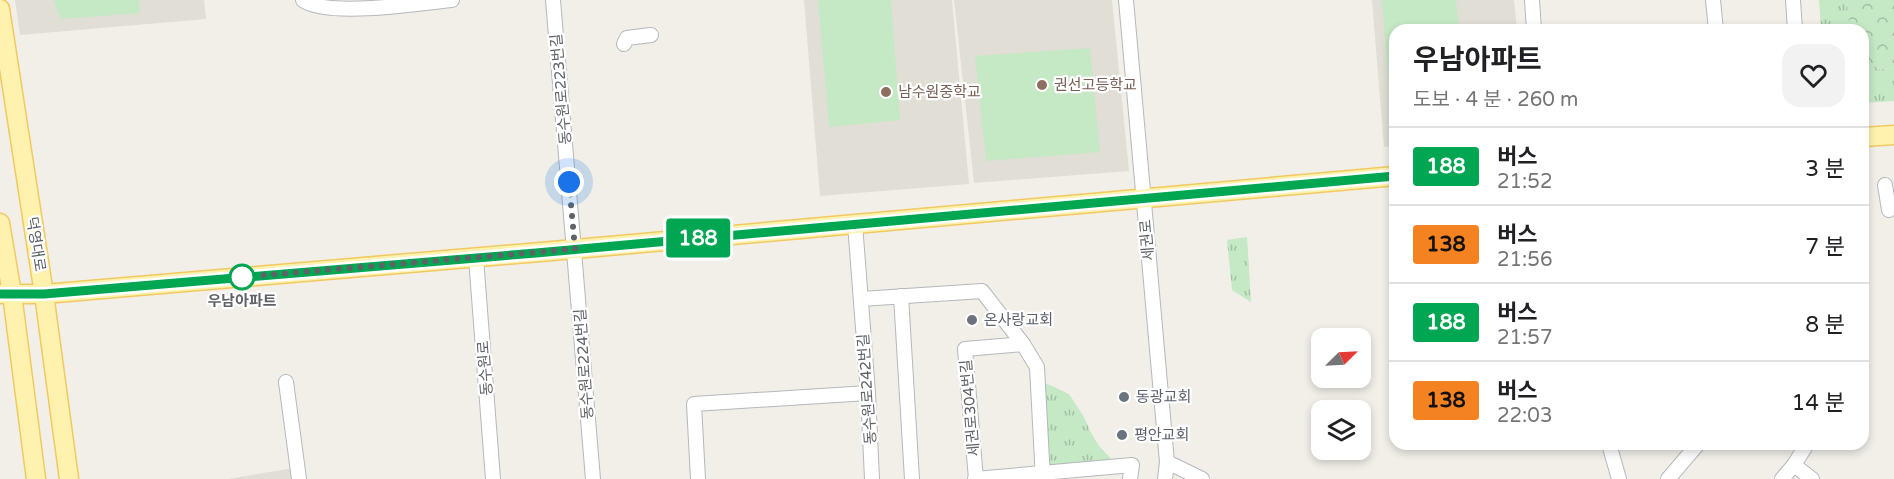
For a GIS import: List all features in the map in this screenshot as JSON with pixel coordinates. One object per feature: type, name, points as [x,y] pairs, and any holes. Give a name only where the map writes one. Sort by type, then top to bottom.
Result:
[{"type":"main road","name":"덕영대로","points":[[0,9],[44,294],[69,479]]},
{"type":"main road","points":[[1869,137],[1894,135]]},
{"type":"main road","points":[[6,294],[44,294],[476,258],[1389,177]]},
{"type":"main road","points":[[0,223],[6,294],[36,479]]},
{"type":"street","points":[[303,0],[309,4],[327,7],[363,8],[452,0]]},
{"type":"street","name":"동수원로223번길","points":[[554,0],[575,249]]},
{"type":"street","name":"세권로","points":[[1126,0],[1167,462],[1166,479]]},
{"type":"street","points":[[1532,0],[1534,24]]},
{"type":"street","points":[[1713,0],[1715,24]]},
{"type":"street","points":[[1793,0],[1795,24]]},
{"type":"street","points":[[624,44],[627,38],[651,35]]},
{"type":"street","points":[[1885,185],[1889,210]]},
{"type":"street","name":"동수원로242번길","points":[[855,224],[872,479]]},
{"type":"street","name":"동수원로224번길","points":[[575,249],[593,479]]},
{"type":"street","name":"동수원로","points":[[476,258],[494,479]]},
{"type":"street","points":[[861,299],[982,291],[1023,344],[1037,367],[1043,476]]},
{"type":"street","points":[[901,296],[912,479]]},
{"type":"street","name":"세권로304번길","points":[[1023,344],[965,349],[976,479],[1043,476],[1132,465],[1130,479]]},
{"type":"street","points":[[286,382],[299,479]]},
{"type":"street","points":[[698,479],[694,404],[868,393]]},
{"type":"street","points":[[1614,450],[1619,479]]},
{"type":"street","points":[[1668,479],[1693,450]]},
{"type":"street","points":[[1782,479],[1803,450]]},
{"type":"street","points":[[1167,462],[1202,479]]},
{"type":"street","points":[[1794,465],[1812,479]]},
{"type":"shaded area","points":[[15,0],[204,0],[206,19],[20,35]]},
{"type":"shaded area","name":"남수원중학교","points":[[804,0],[952,0],[969,184],[820,196]]},
{"type":"shaded area","name":"권선고등학교","points":[[954,0],[1112,0],[1129,171],[974,183]]},
{"type":"shaded area","points":[[1372,0],[1514,0],[1516,24],[1389,24],[1389,147],[1384,147]]},
{"type":"shaded area","points":[[293,468],[294,479],[228,479]]},
{"type":"green space","points":[[54,0],[139,0],[140,13],[60,19]]},
{"type":"green space","points":[[818,0],[891,0],[900,120],[829,127]]},
{"type":"green space","points":[[1382,0],[1456,0],[1458,24],[1389,24],[1389,88]]},
{"type":"green space","points":[[1819,0],[1847,0],[1849,24],[1821,24]]},
{"type":"green space","points":[[1847,0],[1894,0],[1894,67],[1879,70],[1869,61],[1869,24],[1849,24]]},
{"type":"green space","points":[[1090,48],[1100,152],[986,161],[975,56]]},
{"type":"green space","points":[[1869,61],[1879,70],[1894,67],[1894,101],[1869,103]]},
{"type":"green space","points":[[1247,237],[1251,302],[1232,290],[1227,240]]},
{"type":"green space","points":[[1039,380],[1069,394],[1099,446],[1115,463],[1045,469]]},
{"type":"bus line","name":"188","points":[[0,294],[44,294],[536,253],[1389,177]]},
{"type":"place","name":"권선고등학교","points":[[1042,85]]},
{"type":"place","name":"남수원중학교","points":[[886,92]]},
{"type":"place","name":"우남아파트","points":[[242,277]]},
{"type":"place","name":"온사랑교회","points":[[972,320]]},
{"type":"place","name":"동광교회","points":[[1124,397]]},
{"type":"place","name":"평안교회","points":[[1122,435]]},
{"type":"route","points":[[242,277],[575,249],[569,182]]}]
